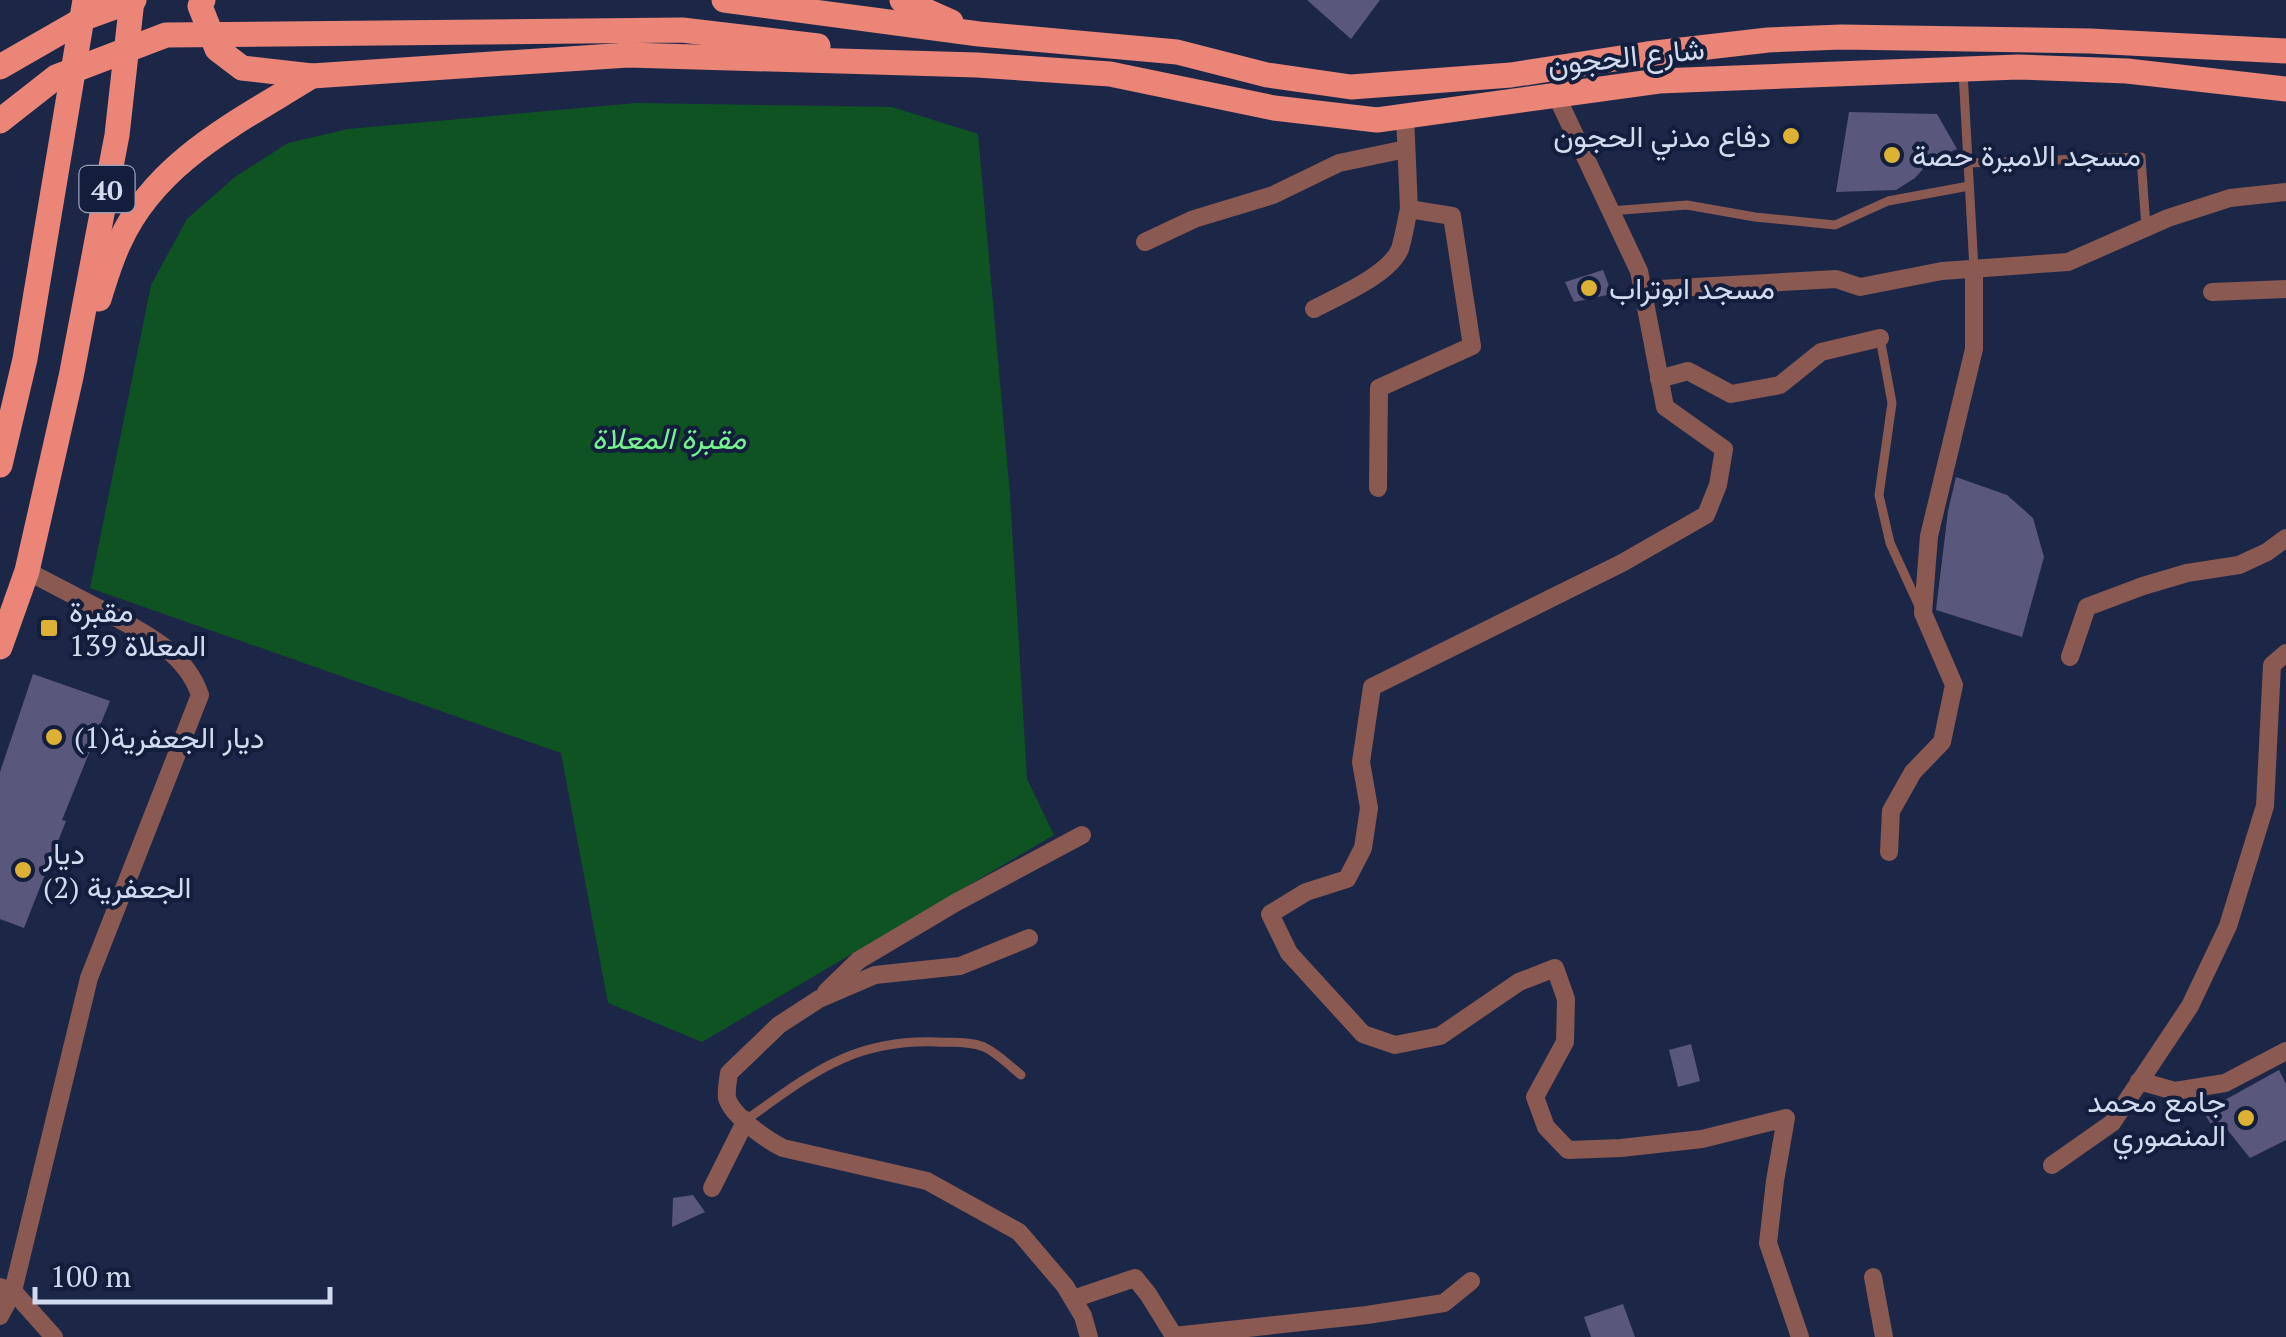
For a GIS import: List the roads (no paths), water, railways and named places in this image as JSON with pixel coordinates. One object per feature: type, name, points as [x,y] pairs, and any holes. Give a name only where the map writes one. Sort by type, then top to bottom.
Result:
[{"type":"main road","points":[[0,464],[25,360],[86,0]]},
{"type":"main road","points":[[0,67],[87,18],[133,0]]},
{"type":"main road","name":"40","points":[[0,647],[27,570],[71,376],[117,135],[133,0]]},
{"type":"main road","points":[[202,0],[200,6],[217,49],[242,68],[312,76],[628,55],[977,65]]},
{"type":"main road","name":"شارع الحجون","points":[[724,0],[979,34],[1177,52],[1267,75],[1350,87],[1511,74],[1768,40],[1841,37],[2286,51]]},
{"type":"main road","points":[[902,0],[979,34]]},
{"type":"main road","points":[[0,122],[56,77],[166,35],[682,30],[977,65]]},
{"type":"main road","name":"شارع الحجون","points":[[977,65],[1110,74],[1274,108],[1377,120],[1659,81],[2018,67],[2127,71],[2286,89]]},
{"type":"main road","points":[[71,376],[120,239],[156,184],[207,140],[312,76]]},
{"type":"main road","points":[[0,390],[25,360]]},
{"type":"street","points":[[1556,96],[1638,271],[1664,407],[1724,449],[1718,485],[1706,515],[1622,564],[1372,688],[1362,762],[1369,808],[1363,848],[1347,879],[1306,892],[1270,914],[1288,953],[1363,1034],[1395,1045],[1440,1036],[1519,982],[1554,968],[1566,999],[1565,1042],[1536,1097],[1546,1127],[1568,1150],[1702,1139],[1786,1118],[1768,1243],[1800,1337]]},
{"type":"street","points":[[1314,309],[1370,279],[1400,249],[1409,209],[1405,116]]},
{"type":"street","points":[[1145,242],[1194,219],[1273,195],[1339,163],[1406,148]]},
{"type":"street","points":[[1642,290],[1836,278],[1860,287],[1942,271],[2068,262],[2168,218],[2230,198],[2286,192]]},
{"type":"street","points":[[1378,488],[1379,388],[1472,346],[1452,216],[1409,209]]},
{"type":"street","points":[[1890,852],[1891,812],[1913,772],[1942,742],[1954,684],[1923,612],[1930,536],[1974,349],[1974,268]]},
{"type":"street","points":[[2212,292],[2286,289]]},
{"type":"street","points":[[1659,379],[1688,371],[1732,394],[1780,385],[1820,352],[1880,338]]},
{"type":"street","points":[[2070,657],[2087,607],[2172,577],[2239,566],[2286,538]]},
{"type":"street","points":[[0,1316],[89,978],[200,696],[181,662],[152,637],[27,570]]},
{"type":"street","points":[[2052,1164],[2112,1123],[2190,1006],[2228,926],[2265,806],[2272,665],[2286,652]]},
{"type":"street","points":[[819,999],[858,960],[1082,835]]},
{"type":"street","points":[[1029,938],[960,966],[876,975],[819,999],[780,1025],[729,1072],[727,1097],[763,1138],[783,1148],[927,1181],[1019,1232],[1065,1286],[1089,1337]]},
{"type":"street","points":[[2139,1081],[2175,1091],[2225,1083],[2286,1052]]},
{"type":"street","points":[[712,1188],[746,1120]]},
{"type":"street","points":[[1873,1277],[1884,1337]]},
{"type":"street","points":[[1072,1299],[1134,1278],[1174,1336],[1444,1303],[1471,1280]]},
{"type":"street","points":[[6,1289],[54,1337]]},
{"type":"lane","points":[[1963,70],[1974,268]]},
{"type":"lane","points":[[1968,163],[2142,157],[2146,228]]},
{"type":"lane","points":[[1610,212],[1686,205],[1756,217],[1835,224],[1888,201],[1970,186]]},
{"type":"lane","points":[[1880,338],[1892,402],[1879,495],[1890,543],[1923,612]]},
{"type":"lane","points":[[746,1120],[808,1076],[871,1047],[971,1043],[988,1049],[1022,1075]]},
{"type":"place","name":"دفاع مدني الحجون","points":[[1791,136]]},
{"type":"place","name":"مسجد الاميرة حصة","points":[[1892,155]]},
{"type":"place","name":"مسجد ابوتراب","points":[[1589,288]]},
{"type":"place","name":"مقبرة المعلاة 139","points":[[49,628]]},
{"type":"place","name":"ديار الجعفرية(1)","points":[[54,737]]},
{"type":"place","name":"ديار الجعفرية (2)","points":[[23,870]]},
{"type":"place","name":"جامع محمد المنصوري","points":[[2246,1118]]},
{"type":"park label","name":"مقبرة المعلاة","points":[[669,438]]}]
